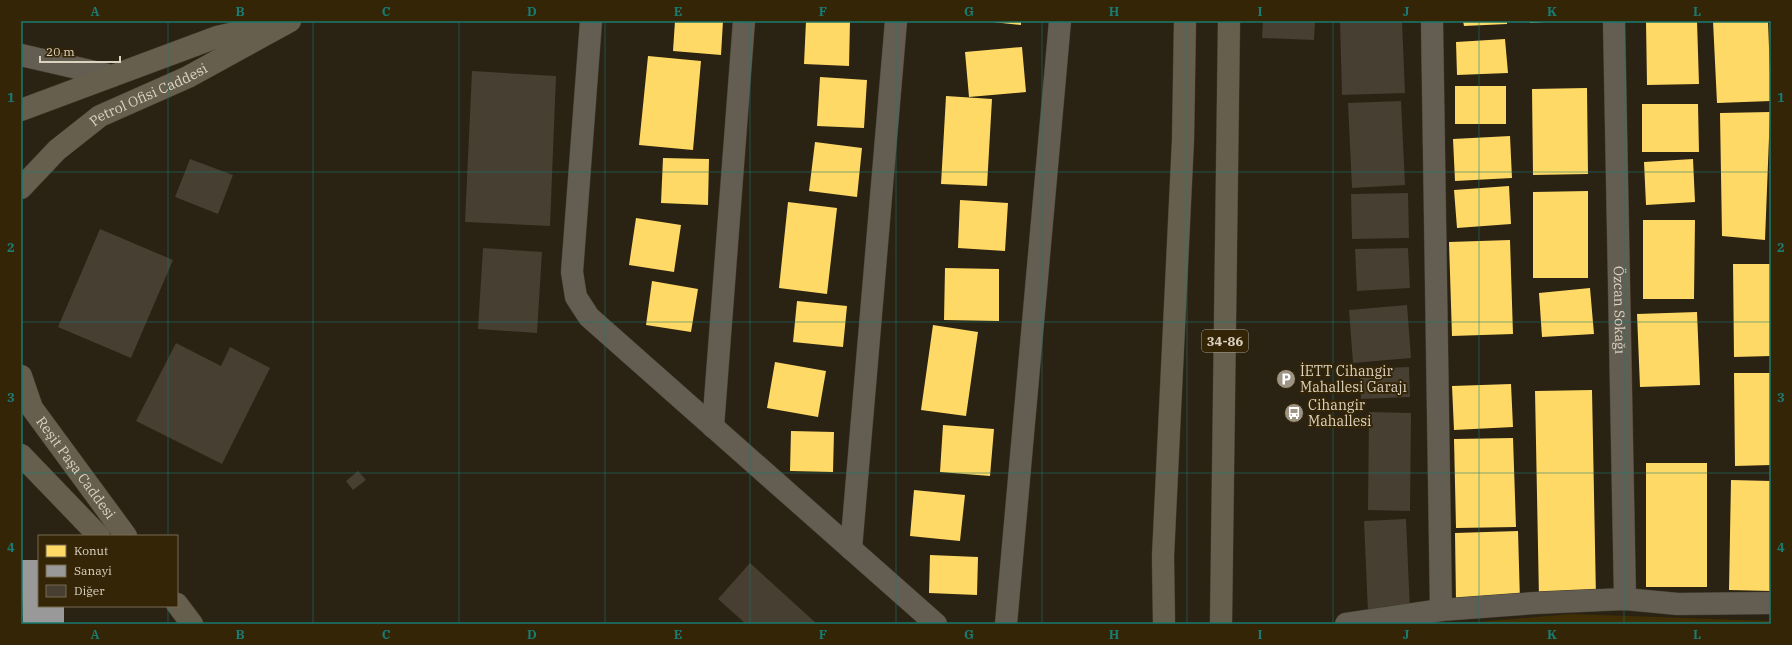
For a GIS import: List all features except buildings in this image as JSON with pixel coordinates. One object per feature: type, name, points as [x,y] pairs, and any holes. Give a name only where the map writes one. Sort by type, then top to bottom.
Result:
[{"type":"main road","name":"Petrol Ofisi Caddesi","points":[[21,110],[217,37],[288,21]]},
{"type":"main road","name":"Petrol Ofisi Caddesi","points":[[21,188],[57,150],[100,116],[188,77],[288,21]]},
{"type":"main road","points":[[1164,624],[1163,556],[1182,148],[1185,21]]},
{"type":"main road","name":"34-86","points":[[1221,624],[1229,21]]},
{"type":"main road","name":"Reşit Paşa Caddesi","points":[[21,376],[32,408],[125,535]]},
{"type":"main road","name":"Reşit Paşa Caddesi","points":[[21,455],[98,535]]},
{"type":"main road","points":[[178,605],[192,624]]},
{"type":"main road","points":[[167,607],[183,624]]},
{"type":"street","points":[[591,21],[572,272],[576,297],[589,317],[936,624]]},
{"type":"street","points":[[713,427],[744,21]]},
{"type":"street","points":[[851,549],[896,21]]},
{"type":"street","points":[[1006,624],[1060,21]]},
{"type":"street","points":[[1432,21],[1441,610]]},
{"type":"street","name":"Özcan Sokağı","points":[[1614,21],[1626,599]]},
{"type":"street","points":[[21,55],[112,76]]},
{"type":"street","points":[[1346,624],[1441,610],[1534,603],[1626,599],[1678,604],[1771,604]]},
{"type":"shaded area","points":[[1571,614],[1771,621],[1771,624],[1452,624]]},
{"type":"place","name":"İETT Cihangir Mahallesi Garajı","points":[[1286,379]]},
{"type":"place","name":"Cihangir Mahallesi","points":[[1294,413]]}]
